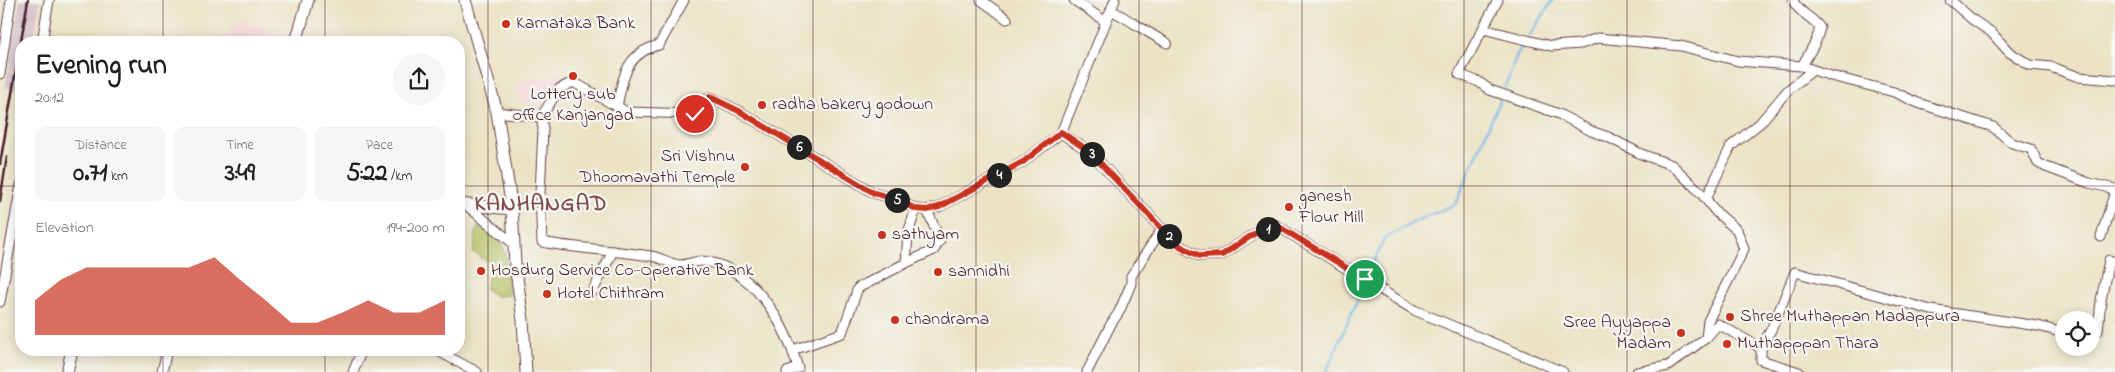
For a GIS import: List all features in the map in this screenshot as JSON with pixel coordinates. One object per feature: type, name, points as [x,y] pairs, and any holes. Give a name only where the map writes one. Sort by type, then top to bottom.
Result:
[{"type":"main road","points":[[298,36],[308,0]]},
{"type":"main road","points":[[465,0],[497,112],[512,209],[526,372]]},
{"type":"main road","points":[[465,204],[512,209]]},
{"type":"main road","points":[[67,372],[71,356]]},
{"type":"street","points":[[0,74],[11,0]]},
{"type":"street","points":[[43,36],[49,0]]},
{"type":"street","points":[[617,107],[622,82],[632,58],[647,48],[659,45],[684,0]]},
{"type":"street","points":[[981,0],[1007,19]]},
{"type":"street","points":[[1074,0],[1106,22]]},
{"type":"street","points":[[787,372],[798,368],[793,350],[776,318],[756,288],[724,266],[701,261],[679,265],[654,256],[573,248],[542,242],[540,194],[543,128],[541,117],[559,90],[573,82],[627,112],[695,114],[710,97],[739,111],[874,193],[895,199],[916,209],[927,210],[939,207],[1023,162],[1061,132],[1115,0]]},
{"type":"street","points":[[1498,0],[1459,74],[1479,82],[1490,90],[1559,114],[1641,154],[1672,165],[1706,199],[1716,212],[1737,230],[1744,249],[1708,321],[1706,338]]},
{"type":"street","points":[[1793,0],[1801,12],[1820,28],[1816,41],[1802,66]]},
{"type":"street","points":[[1950,0],[1973,20],[1991,32],[2009,52],[2030,65],[2051,68],[2079,77],[2115,80]]},
{"type":"street","points":[[1111,10],[1167,43]]},
{"type":"street","points":[[1483,29],[1551,46],[1581,44],[1598,38],[1681,46],[1703,54],[1738,61],[1802,66],[1894,92],[1925,105],[1992,127],[2012,143],[2032,149],[2038,163],[2089,183],[2115,190],[2101,237]]},
{"type":"street","points":[[1706,199],[1731,146],[1760,123],[1788,90],[1813,70]]},
{"type":"street","points":[[497,112],[541,117]]},
{"type":"street","points":[[1061,132],[1089,151],[1180,246],[1200,256],[1222,255],[1254,234],[1276,225],[1414,310],[1563,372]]},
{"type":"street","points":[[465,206],[514,244]]},
{"type":"street","points":[[906,263],[908,233],[916,209]]},
{"type":"street","points":[[793,350],[842,333],[858,288],[934,250],[940,240],[927,210]]},
{"type":"street","points":[[0,302],[15,218]]},
{"type":"street","points":[[1087,372],[1119,312],[1131,284],[1131,276],[1162,229]]},
{"type":"street","points":[[593,291],[613,251]]},
{"type":"street","points":[[2100,311],[2109,260],[2115,262]]},
{"type":"street","points":[[1798,372],[1761,360],[1761,348],[1772,328],[1795,272],[1931,310],[2038,326],[2055,331]]},
{"type":"street","points":[[1637,372],[1668,366],[1706,338],[1718,324],[1761,348]]},
{"type":"street","points":[[162,372],[166,356]]},
{"type":"street","points":[[353,372],[360,356]]},
{"type":"street","points":[[447,356],[477,372]]},
{"type":"shaded area","points":[[20,0],[40,0],[34,36],[15,36],[15,89],[5,88]]},
{"type":"shaded area","points":[[240,19],[269,32],[285,36],[227,36]]},
{"type":"shaded area","points":[[560,75],[563,81],[539,108],[519,98],[518,85],[526,80]]},
{"type":"green space","points":[[477,227],[483,228],[502,243],[506,255],[509,295],[496,296],[485,289],[492,265],[480,258],[480,255],[473,253]]},
{"type":"waterway","points":[[1530,35],[1553,0]]},
{"type":"waterway","points":[[1505,88],[1522,46]]},
{"type":"waterway","points":[[1326,372],[1384,239],[1418,220],[1456,204],[1500,100]]},
{"type":"railway","points":[[22,36],[28,0]]},
{"type":"railway","points":[[0,164],[15,76]]},
{"type":"railway","points":[[0,201],[7,157]]},
{"type":"place","name":"Karnataka Bank","points":[[506,24]]},
{"type":"place","name":"Lottery sub office Kanjangad","points":[[573,76]]},
{"type":"place","name":"radha bakery godown","points":[[762,105]]},
{"type":"place","name":"Sri Vishnu Dhoomavathi Temple","points":[[745,167]]},
{"type":"place","name":"ganesh Flour Mill","points":[[1289,207]]},
{"type":"place","name":"sathyam","points":[[882,235]]},
{"type":"place","name":"Hosdurg Service Co-Operative Bank","points":[[481,271]]},
{"type":"place","name":"sannidhi","points":[[938,272]]},
{"type":"place","name":"Hotel Chithram","points":[[547,294]]},
{"type":"place","name":"Shree Muthappan Madappura","points":[[1730,317]]},
{"type":"place","name":"chandrama","points":[[895,320]]},
{"type":"place","name":"Sree Ayyappa Madam","points":[[1681,333]]},
{"type":"place","name":"Muthapppan Thara","points":[[1727,344]]},
{"type":"district","name":"KANHANGAD","points":[[541,205]]},
{"type":"route","points":[[695,114],[710,97],[739,111],[874,193],[895,199],[916,209],[927,210],[939,207],[1023,162],[1061,132],[1089,151],[1180,246],[1200,256],[1222,255],[1254,234],[1276,225],[1365,279]]}]
